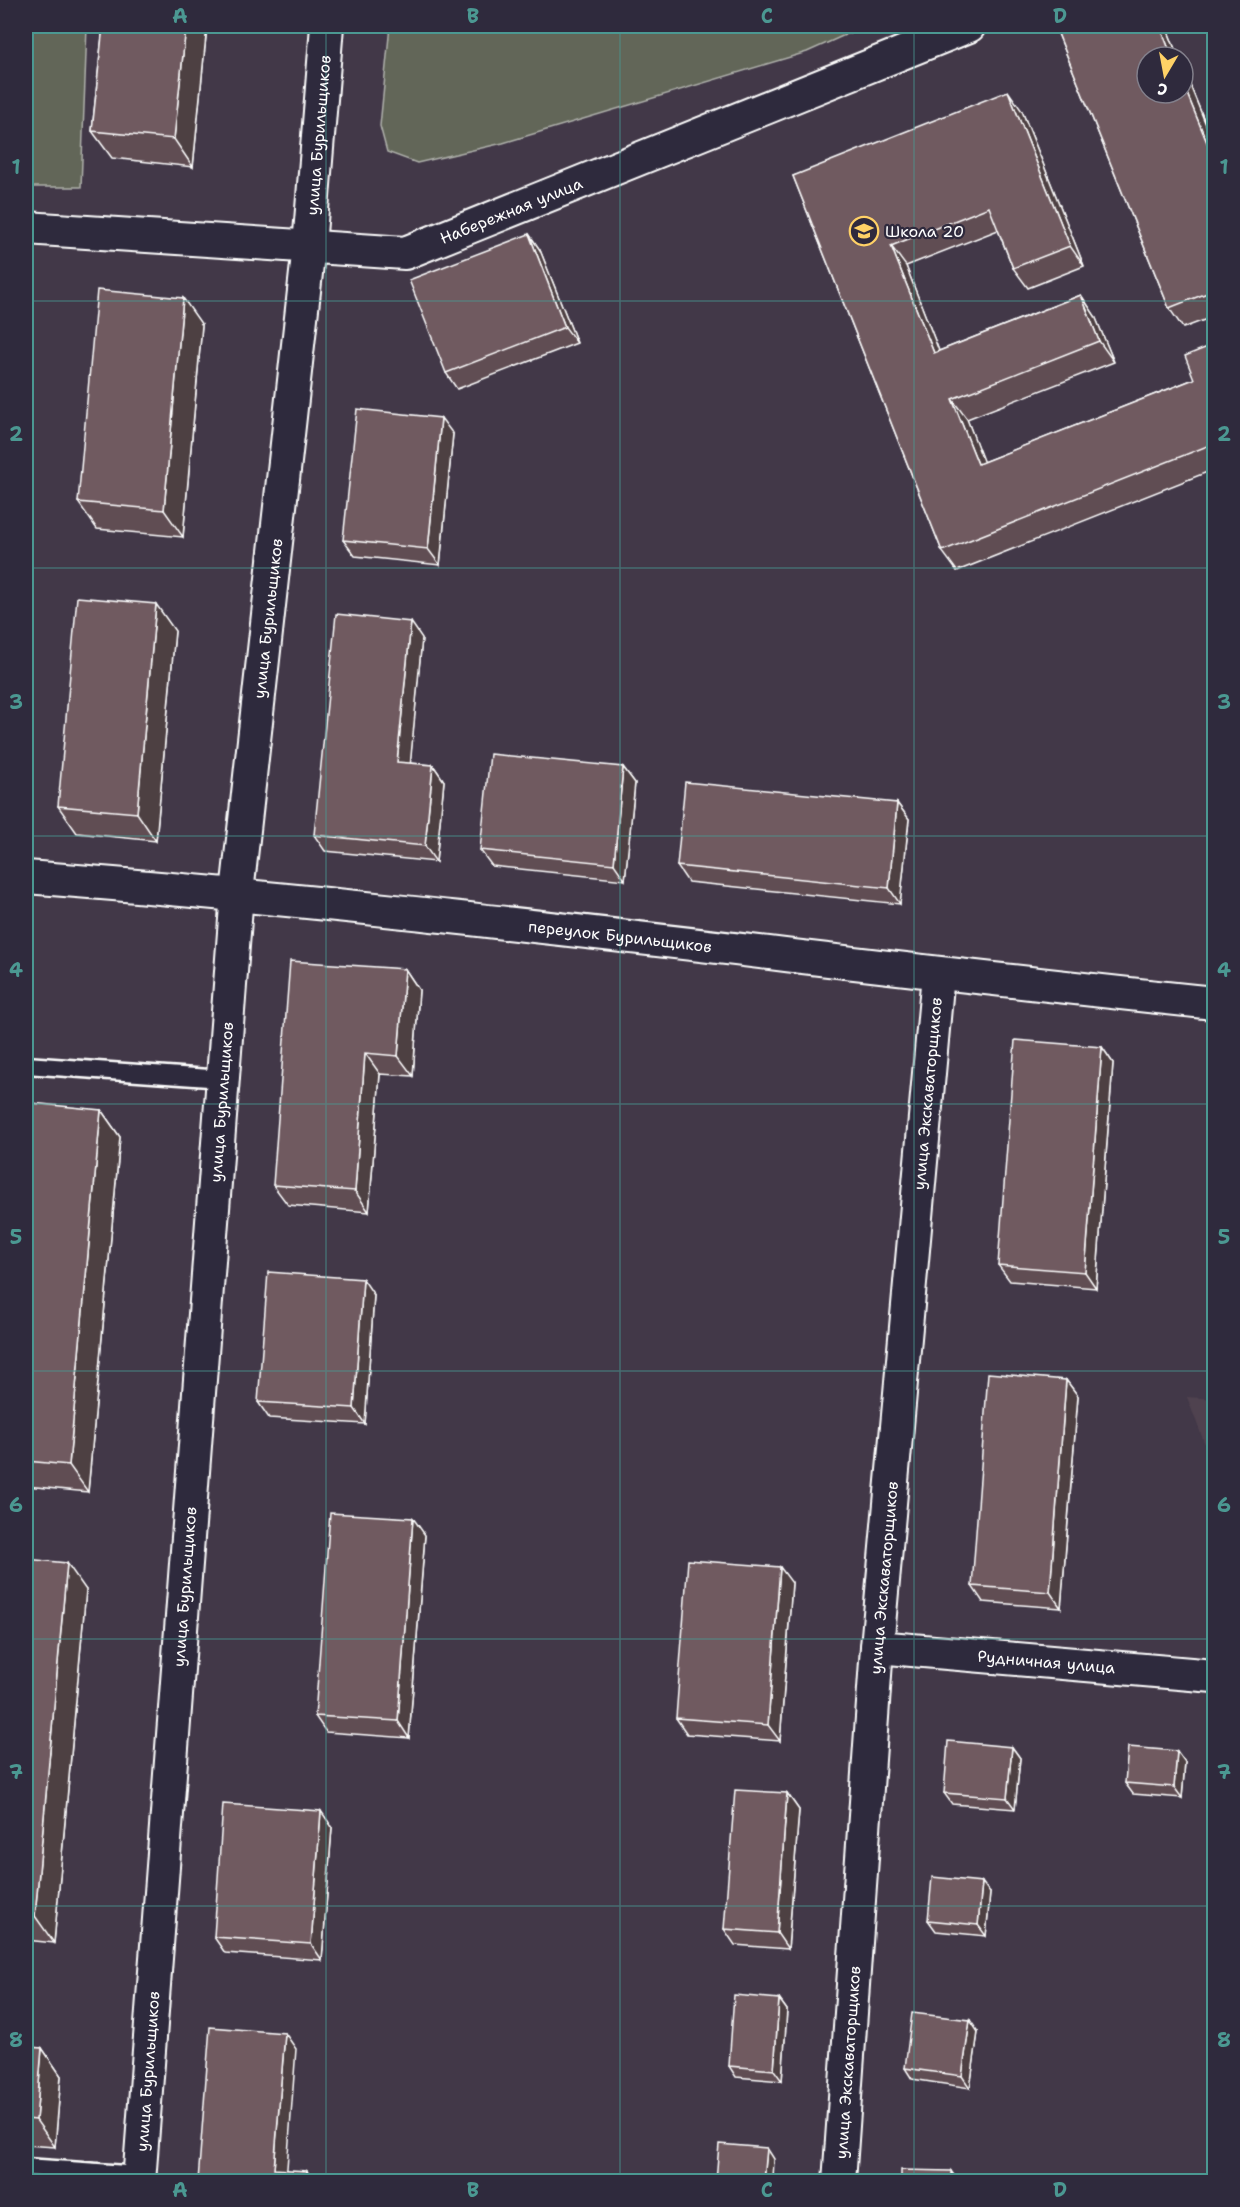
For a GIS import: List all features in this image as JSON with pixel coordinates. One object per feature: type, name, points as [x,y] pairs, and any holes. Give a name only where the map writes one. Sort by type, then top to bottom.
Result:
[{"type":"street","name":"улица Бурильщиков","points":[[139,2178],[237,893],[309,246],[327,26]]},
{"type":"street","name":"Набережная улица","points":[[26,228],[405,253],[969,26]]},
{"type":"street","name":"переулок Бурильщиков","points":[[26,877],[237,893],[938,975],[1215,1003]]},
{"type":"street","name":"улица Экскаваторщиков","points":[[839,2181],[877,1647],[938,975]]},
{"type":"street","name":"Рудничная улица","points":[[877,1647],[1215,1676]]},
{"type":"lane","points":[[26,1065],[223,1079]]},
{"type":"lane","points":[[26,2167],[139,2178]]},
{"type":"shaded area","points":[[26,26],[87,26],[81,187],[26,187]]},
{"type":"shaded area","points":[[390,26],[865,26],[807,52],[503,143],[417,163],[387,152],[380,126]]},
{"type":"shaded area","points":[[1187,1397],[1214,1399],[1214,1468]]},
{"type":"building","points":[[103,26],[186,26],[174,139],[92,131]]},
{"type":"building","points":[[1055,26],[1160,26],[1167,45],[1135,45],[1135,105],[1192,105],[1215,162],[1215,290],[1169,308]]},
{"type":"building","points":[[1008,91],[1070,246],[1013,268],[989,207],[891,246],[934,353],[1081,295],[1099,341],[952,399],[978,464],[1194,379],[1185,356],[1215,344],[1215,443],[942,551],[793,176]]},
{"type":"building","points":[[529,234],[565,327],[446,373],[409,280]]},
{"type":"building","points":[[97,290],[183,298],[164,510],[78,502]]},
{"type":"building","points":[[357,409],[441,418],[428,549],[343,540]]},
{"type":"building","points":[[77,597],[156,604],[137,813],[58,806]]},
{"type":"building","points":[[336,614],[411,622],[397,762],[433,765],[425,846],[314,835]]},
{"type":"building","points":[[490,754],[623,767],[614,864],[480,850]]},
{"type":"building","points":[[685,782],[897,803],[889,888],[677,866]]},
{"type":"building","points":[[290,961],[405,969],[398,1056],[365,1053],[355,1191],[273,1185]]},
{"type":"building","points":[[1015,1040],[1102,1047],[1085,1272],[998,1265]]},
{"type":"building","points":[[31,1103],[101,1110],[69,1465],[26,1461],[26,1170]]},
{"type":"building","points":[[268,1272],[363,1279],[354,1408],[258,1402]]},
{"type":"building","points":[[988,1373],[1066,1380],[1050,1592],[972,1586]]},
{"type":"building","points":[[330,1513],[413,1518],[398,1721],[315,1716]]},
{"type":"building","points":[[26,1559],[67,1563],[35,1916],[26,1915]]},
{"type":"building","points":[[688,1560],[780,1567],[768,1725],[676,1718]]},
{"type":"building","points":[[948,1741],[1012,1747],[1007,1798],[944,1793]]},
{"type":"building","points":[[1128,1747],[1177,1751],[1174,1787],[1125,1783]]},
{"type":"building","points":[[735,1790],[787,1793],[777,1933],[724,1929]]},
{"type":"building","points":[[223,1804],[321,1811],[311,1944],[214,1937]]},
{"type":"building","points":[[932,1877],[982,1882],[978,1925],[928,1920]]},
{"type":"building","points":[[734,1995],[779,1999],[774,2070],[729,2066]]},
{"type":"building","points":[[912,2013],[970,2020],[962,2076],[905,2068]]},
{"type":"building","points":[[210,2027],[285,2033],[274,2169],[307,2171],[306,2181],[198,2181]]},
{"type":"building","points":[[26,2047],[42,2048],[36,2120],[26,2119]]},
{"type":"building","points":[[719,2144],[767,2148],[764,2181],[716,2181]]},
{"type":"building","points":[[901,2170],[951,2171],[951,2181],[901,2181]]},
{"type":"place","name":"Школа 20","points":[[864,231]]}]
